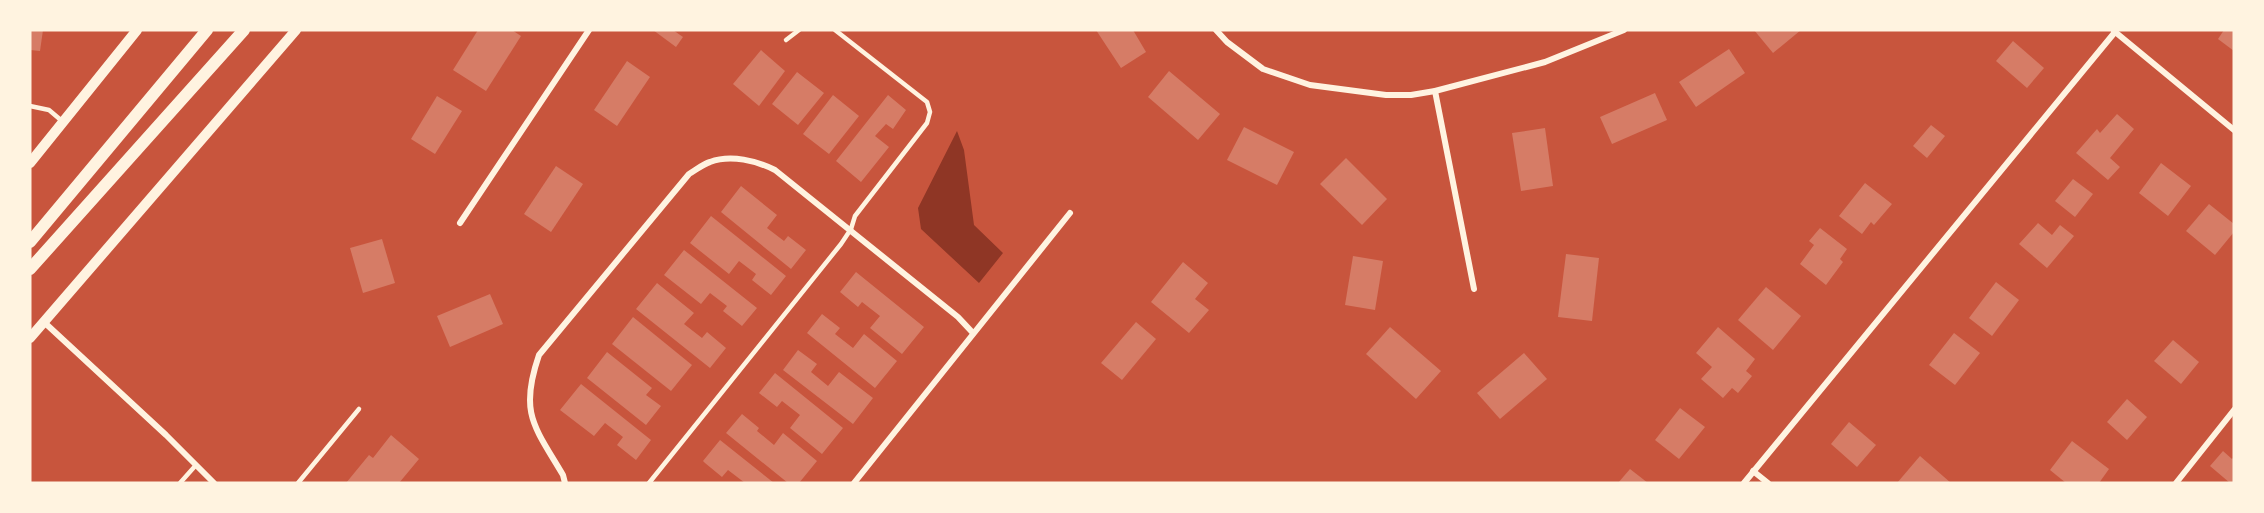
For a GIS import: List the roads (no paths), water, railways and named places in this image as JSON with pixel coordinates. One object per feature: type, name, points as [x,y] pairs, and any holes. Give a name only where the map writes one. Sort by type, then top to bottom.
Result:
[{"type":"main road","points":[[30,242],[207,30]]},
{"type":"main road","points":[[30,269],[244,30]]},
{"type":"street","points":[[30,163],[137,30]]},
{"type":"street","points":[[30,338],[296,30]]},
{"type":"street","points":[[460,223],[590,30]]},
{"type":"street","points":[[1216,30],[1227,42],[1263,69],[1310,85],[1386,95],[1411,95],[1435,91],[1545,62],[1624,30]]},
{"type":"street","points":[[1744,483],[2114,31],[2234,130]]},
{"type":"street","points":[[1435,91],[1474,289]]},
{"type":"street","points":[[565,483],[563,475],[534,425],[529,399],[531,378],[540,355],[689,174],[711,161],[728,159],[758,162],[775,170],[851,229],[958,317],[974,333]]},
{"type":"street","points":[[854,483],[1070,213]]},
{"type":"street","points":[[45,323],[214,483]]},
{"type":"street","points":[[2176,483],[2234,410]]},
{"type":"street","points":[[1754,471],[1768,483]]},
{"type":"lane","points":[[786,40],[799,30]]},
{"type":"lane","points":[[649,483],[841,244],[851,229],[855,216],[927,123],[930,112],[927,102],[835,30]]},
{"type":"lane","points":[[30,106],[48,110],[64,123]]},
{"type":"lane","points":[[298,483],[359,409]]},
{"type":"lane","points":[[180,483],[196,465]]}]
